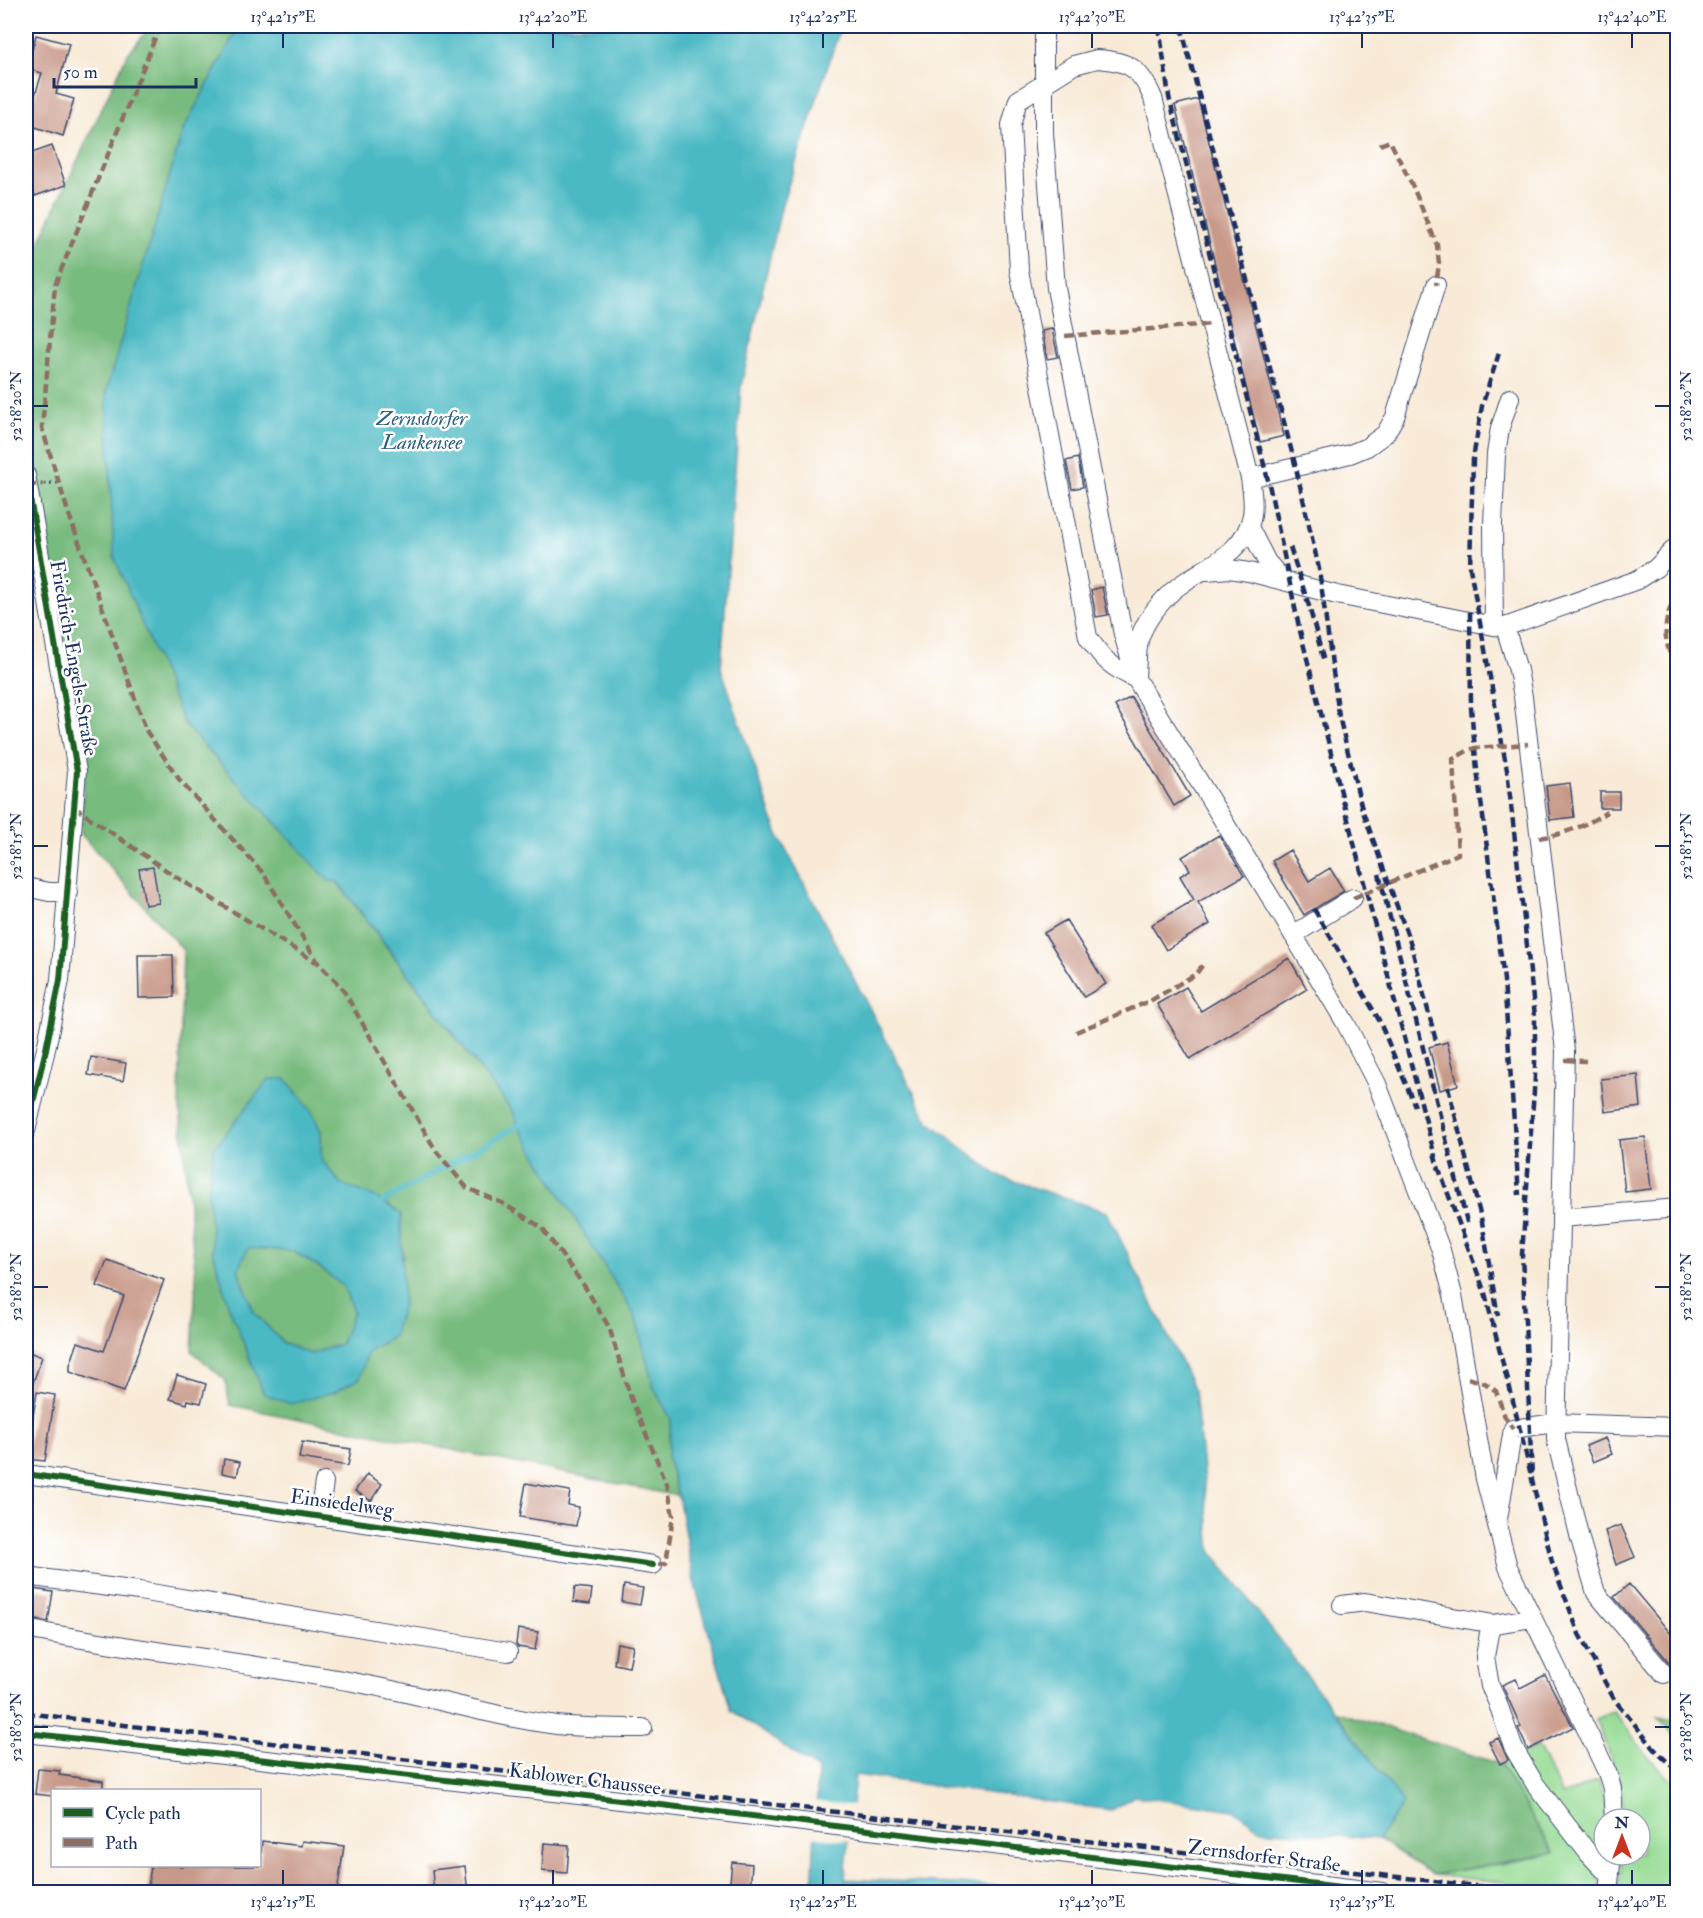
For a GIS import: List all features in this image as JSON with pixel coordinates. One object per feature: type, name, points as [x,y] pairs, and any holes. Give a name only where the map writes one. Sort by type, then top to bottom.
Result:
[{"type":"street","points":[[1044,26],[1044,133],[1056,288],[1123,634],[1136,678],[1345,1022],[1372,1073],[1390,1115],[1441,1250],[1453,1295],[1485,1479],[1508,1567],[1607,1772],[1612,1788],[1613,1807]]},
{"type":"street","points":[[1097,58],[1118,60],[1134,68],[1145,80],[1156,109],[1250,478],[1252,514],[1249,527],[1237,546],[1224,558],[1184,582],[1166,597],[1151,616],[1140,637],[1136,678],[1115,668],[1102,658],[1088,637],[1019,270],[1011,125],[1018,100],[1074,65],[1097,58]]},
{"type":"street","points":[[1250,478],[1350,454],[1367,447],[1385,434],[1395,417],[1436,285]]},
{"type":"street","points":[[1510,398],[1500,428],[1496,454],[1493,524],[1499,626],[1518,670],[1564,1051],[1556,1439],[1580,1539],[1596,1593],[1664,1674]]},
{"type":"street","name":"Friedrich-Engels-Straße","points":[[26,475],[77,771],[60,980],[26,1131]]},
{"type":"street","points":[[1249,527],[1267,562],[1284,581]]},
{"type":"street","points":[[1202,571],[1229,569],[1249,572],[1337,595],[1499,626],[1637,580],[1656,568],[1677,545]]},
{"type":"street","points":[[26,887],[49,892],[68,892]]},
{"type":"street","points":[[1293,935],[1353,898]]},
{"type":"street","points":[[1561,1218],[1677,1208]]},
{"type":"street","points":[[1497,1531],[1513,1429],[1555,1423],[1677,1427]]},
{"type":"street","name":"Einsiedelweg","points":[[26,1474],[653,1565]]},
{"type":"street","points":[[319,1517],[324,1482]]},
{"type":"street","points":[[26,1576],[139,1591],[508,1652]]},
{"type":"street","points":[[1342,1605],[1365,1602],[1494,1624],[1532,1618]]},
{"type":"street","points":[[1494,1624],[1489,1633],[1485,1657],[1490,1686],[1513,1747],[1535,1784],[1609,1884]]},
{"type":"street","points":[[26,1629],[344,1680],[459,1707],[559,1725],[643,1728]]},
{"type":"street","name":"Kablower Chaussee","points":[[26,1733],[562,1793],[1140,1863]]},
{"type":"street","name":"Zernsdorfer Straße","points":[[1140,1863],[1382,1893]]},
{"type":"street","points":[[1609,1884],[1611,1867]]},
{"type":"path","points":[[43,484],[59,482]]},
{"type":"green space","points":[[151,26],[239,26],[183,130],[337,882],[513,1112],[635,1316],[654,1388],[671,1419],[668,1459],[678,1496],[230,1405],[225,1380],[192,1351],[196,1281],[179,1098],[183,950],[81,834],[84,766],[32,466],[26,446],[26,270],[127,55]],"holes":[[[321,1131],[321,1159],[341,1184],[384,1201],[403,1254],[393,1337],[368,1350],[359,1379],[264,1394],[228,1304],[213,1251]]]},
{"type":"green space","points":[[248,1247],[293,1251],[319,1267],[344,1287],[353,1311],[341,1344],[311,1354],[284,1344],[254,1312],[238,1269]]},
{"type":"green space","points":[[1334,1711],[1500,1764],[1554,1853],[1433,1875],[1378,1839],[1403,1803]]},
{"type":"green space","points":[[1614,1712],[1649,1758],[1677,1786],[1677,1892],[1618,1892],[1621,1867],[1652,1867],[1652,1807],[1624,1807],[1618,1780],[1595,1719]]},
{"type":"green space","points":[[1657,1716],[1677,1721],[1677,1739]]},
{"type":"green space","points":[[1538,1746],[1562,1795],[1599,1780],[1605,1807],[1592,1807],[1592,1867],[1601,1867],[1599,1892],[1433,1875],[1554,1853],[1500,1765]]},
{"type":"green space","points":[[1430,1886],[1480,1892],[1435,1892],[1429,1891]]},
{"type":"water","name":"Zernsdorfer Lankensee","points":[[239,26],[841,26],[782,204],[741,386],[721,668],[777,832],[929,1122],[999,1176],[1107,1212],[1195,1391],[1211,1551],[1403,1803],[1378,1839],[1261,1830],[1234,1810],[1134,1796],[1111,1810],[855,1775],[845,1879],[997,1886],[1057,1892],[812,1892],[818,1770],[731,1710],[693,1578],[678,1496],[668,1459],[671,1419],[654,1388],[635,1316],[518,1126],[513,1112],[338,882],[329,881],[184,724],[114,556],[106,391],[183,130]]},
{"type":"water","points":[[269,1079],[286,1079],[311,1111],[321,1131],[321,1159],[341,1184],[374,1196],[401,1214],[403,1304],[393,1337],[368,1351],[359,1379],[334,1392],[291,1404],[264,1394],[228,1304],[213,1251],[208,1193],[214,1148]],"holes":[[[248,1248],[293,1251],[319,1267],[344,1287],[353,1311],[341,1344],[311,1354],[284,1344],[254,1312],[238,1269]]]},
{"type":"pier","points":[[813,1801],[855,1806],[851,1841],[812,1836]]},
{"type":"building","points":[[36,35],[69,44],[56,94],[74,99],[63,136],[26,124],[42,73],[27,69]]},
{"type":"building","points":[[1198,99],[1284,436],[1260,442],[1175,105]]},
{"type":"building","points":[[52,146],[66,185],[35,196],[26,168],[26,155]]},
{"type":"building","points":[[1052,329],[1058,357],[1047,359],[1042,331]]},
{"type":"building","points":[[1078,458],[1083,487],[1072,489],[1066,461]]},
{"type":"building","points":[[1102,587],[1108,615],[1096,617],[1091,590]]},
{"type":"building","points":[[1131,697],[1190,796],[1174,806],[1115,706]]},
{"type":"building","points":[[1570,783],[1574,817],[1550,820],[1546,786]]},
{"type":"building","points":[[1600,792],[1619,792],[1619,808],[1600,808]]},
{"type":"building","points":[[1219,835],[1244,876],[1198,902],[1210,924],[1166,950],[1151,925],[1194,900],[1180,876],[1190,870],[1182,857]]},
{"type":"building","points":[[1290,850],[1309,881],[1330,868],[1344,891],[1304,915],[1272,861]]},
{"type":"building","points":[[153,867],[159,903],[145,905],[139,869]]},
{"type":"building","points":[[1066,920],[1106,984],[1084,997],[1044,933]]},
{"type":"building","points":[[138,955],[173,955],[174,997],[139,998]]},
{"type":"building","points":[[1289,958],[1307,989],[1190,1059],[1157,1004],[1186,987],[1201,1011]]},
{"type":"building","points":[[1447,1042],[1458,1085],[1440,1090],[1429,1047]]},
{"type":"building","points":[[91,1057],[126,1063],[123,1081],[88,1075]]},
{"type":"building","points":[[1638,1075],[1641,1107],[1605,1112],[1601,1079]]},
{"type":"building","points":[[1645,1137],[1651,1189],[1625,1192],[1619,1140]]},
{"type":"building","points":[[107,1260],[164,1280],[124,1391],[70,1372],[70,1365],[78,1342],[104,1351],[124,1296],[97,1286]]},
{"type":"building","points":[[26,1351],[42,1357],[28,1397],[26,1396]]},
{"type":"building","points":[[177,1375],[206,1384],[201,1403],[188,1400],[187,1404],[170,1399]]},
{"type":"building","points":[[37,1392],[55,1395],[45,1461],[26,1459]]},
{"type":"building","points":[[1605,1438],[1612,1454],[1593,1462],[1586,1446]]},
{"type":"building","points":[[302,1442],[351,1449],[348,1466],[299,1458]]},
{"type":"building","points":[[224,1459],[240,1462],[237,1476],[222,1473]]},
{"type":"building","points":[[367,1474],[382,1484],[371,1501],[355,1491]]},
{"type":"building","points":[[526,1483],[570,1491],[568,1505],[579,1507],[576,1526],[520,1517]]},
{"type":"building","points":[[1621,1525],[1635,1557],[1616,1565],[1605,1531]]},
{"type":"building","points":[[1629,1584],[1677,1641],[1677,1677],[1673,1667],[1614,1597]]},
{"type":"building","points":[[624,1585],[643,1588],[640,1605],[622,1602]]},
{"type":"building","points":[[575,1587],[592,1589],[590,1604],[573,1602]]},
{"type":"building","points":[[26,1588],[53,1592],[48,1622],[26,1618]]},
{"type":"building","points":[[518,1629],[538,1632],[535,1650],[518,1647],[516,1644]]},
{"type":"building","points":[[617,1643],[633,1646],[629,1667],[614,1664]]},
{"type":"building","points":[[1545,1675],[1573,1727],[1528,1750],[1518,1728],[1521,1727],[1502,1685],[1515,1679],[1520,1688]]},
{"type":"building","points":[[1498,1738],[1508,1760],[1500,1764],[1489,1742]]},
{"type":"building","points":[[38,1769],[60,1771],[59,1775],[103,1781],[103,1789],[51,1789],[51,1796],[35,1794]]},
{"type":"building","points":[[262,1841],[301,1846],[302,1841],[344,1846],[337,1893],[147,1893],[151,1867],[261,1867]]},
{"type":"building","points":[[544,1843],[569,1845],[567,1873],[542,1871]]},
{"type":"building","points":[[732,1862],[752,1864],[750,1893],[729,1892]]},
{"type":"building","points":[[465,1866],[468,1893],[434,1893],[432,1870]]},
{"type":"waterway","points":[[384,1201],[518,1126]]},
{"type":"railway","points":[[1159,26],[1169,97],[1269,484],[1299,627],[1373,918],[1437,1164],[1485,1293],[1507,1380]]},
{"type":"railway","points":[[1181,26],[1296,468],[1319,569],[1339,716]]},
{"type":"railway","points":[[1499,353],[1482,406],[1473,459],[1470,568],[1507,770],[1535,1016],[1535,1077],[1522,1254],[1532,1477]]},
{"type":"railway","points":[[1290,547],[1324,662]]},
{"type":"railway","points":[[1470,612],[1471,708],[1504,980],[1519,1195]]},
{"type":"railway","points":[[1337,708],[1362,809],[1411,945],[1437,1045]]},
{"type":"railway","points":[[1379,874],[1468,1226]]},
{"type":"railway","points":[[1314,909],[1379,1020],[1415,1106]]},
{"type":"railway","points":[[1448,1087],[1482,1222],[1498,1316]]},
{"type":"railway","points":[[1506,1372],[1552,1562],[1579,1634],[1614,1699],[1657,1752],[1678,1772]]},
{"type":"railway","points":[[26,1713],[802,1808],[1528,1892]]},
{"type":"marked path","points":[[160,26],[55,285],[42,428],[68,512],[147,732],[181,782],[263,873],[319,964],[342,988],[436,1151],[467,1188],[502,1203],[541,1227],[585,1287],[609,1327],[631,1398],[667,1484],[673,1516],[666,1563],[653,1565]]},
{"type":"marked path","points":[[1380,145],[1390,141],[1413,187],[1437,245],[1439,264],[1436,285]]},
{"type":"marked path","points":[[1065,336],[1212,324]]},
{"type":"marked path","points":[[27,485],[43,484]]},
{"type":"marked path","points":[[1678,593],[1666,622],[1666,641],[1678,670]]},
{"type":"marked path","points":[[1353,898],[1458,854],[1453,759],[1475,748],[1528,744]]},
{"type":"marked path","points":[[74,807],[173,875],[316,962]]},
{"type":"marked path","points":[[1539,838],[1574,829],[1607,812]]},
{"type":"marked path","points":[[1076,1032],[1150,1001],[1196,974],[1204,963]]},
{"type":"marked path","points":[[1565,1060],[1586,1061]]},
{"type":"marked path","points":[[1468,1378],[1485,1383],[1496,1391],[1505,1417],[1513,1429]]},
{"type":"cycle path","points":[[26,475],[77,771],[60,980],[26,1131]]},
{"type":"cycle path","points":[[26,1474],[653,1565]]},
{"type":"cycle path","points":[[26,1733],[562,1793],[1382,1892]]}]
